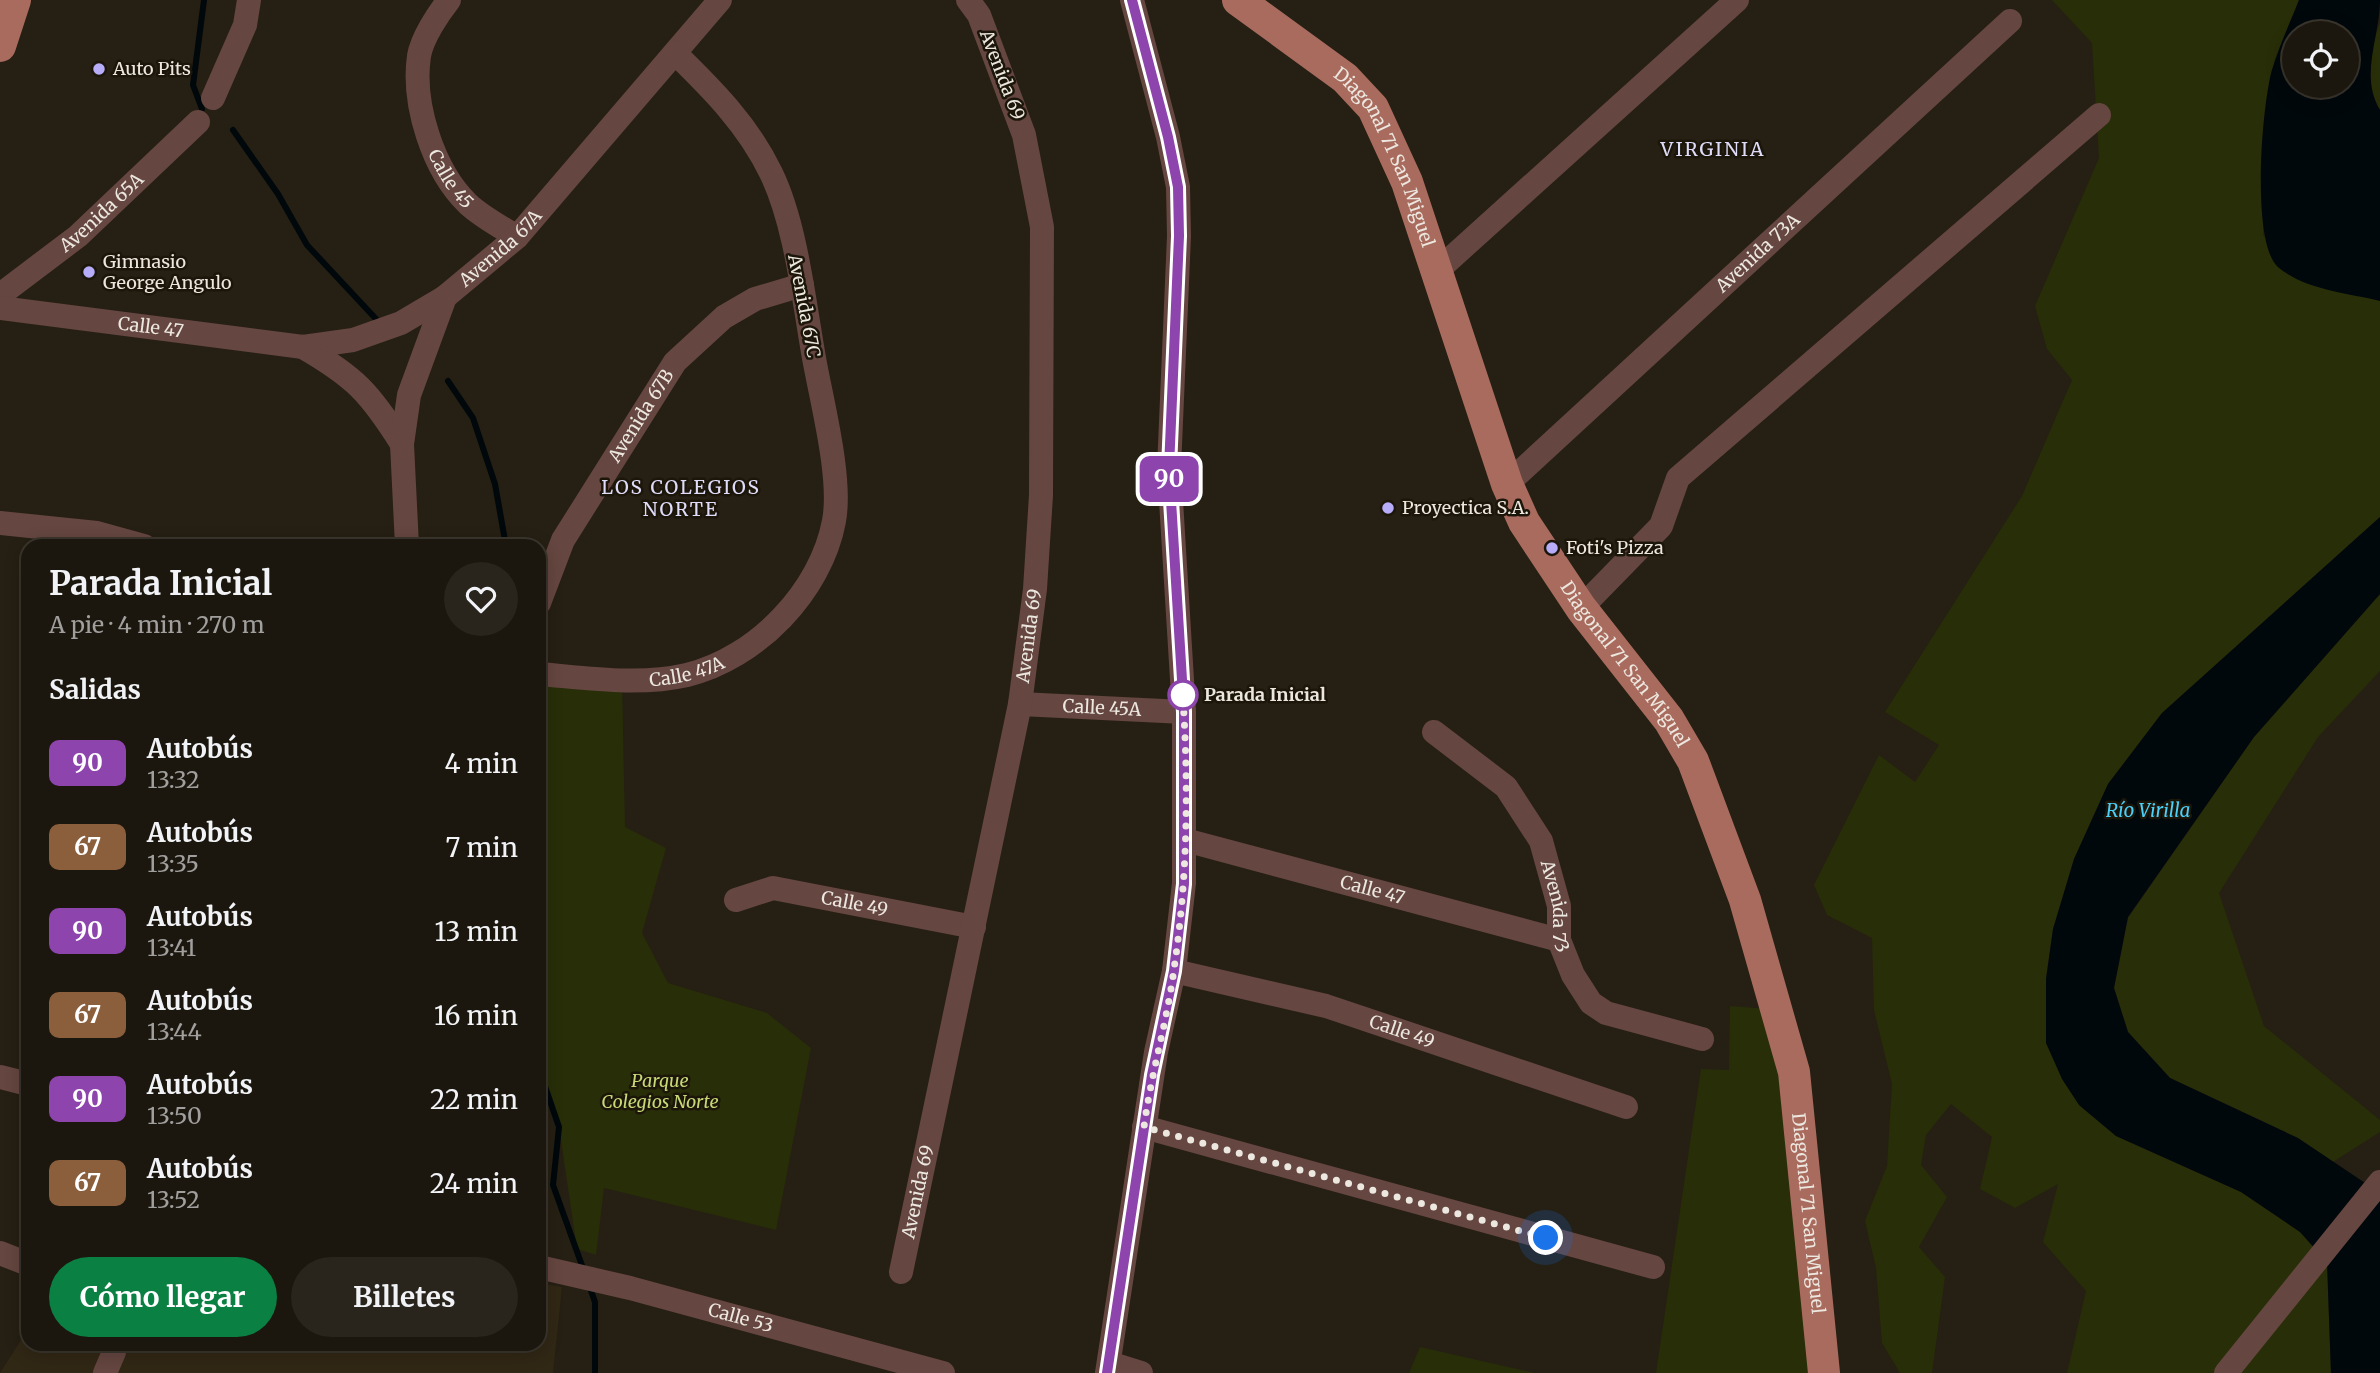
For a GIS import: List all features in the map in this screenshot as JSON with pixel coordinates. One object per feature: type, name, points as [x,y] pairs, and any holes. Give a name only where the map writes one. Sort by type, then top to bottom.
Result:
[{"type":"main road","points":[[0,46],[15,0]]},
{"type":"main road","name":"Diagonal 71 San Miguel","points":[[1238,0],[1345,78],[1373,108],[1407,182],[1507,484],[1524,522],[1581,608],[1669,720],[1693,761],[1748,912],[1794,1072],[1824,1373]]},
{"type":"street","points":[[214,98],[240,38],[249,0]]},
{"type":"street","name":"Calle 45","points":[[449,0],[441,10],[419,54],[418,96],[433,154],[468,203],[517,237]]},
{"type":"street","name":"Avenida 67A","points":[[407,539],[402,444],[409,395],[445,297],[517,237],[720,0]]},
{"type":"street","name":"Avenida 69","points":[[901,1272],[1020,704],[1035,589],[1041,495],[1042,228],[1024,135],[979,15],[968,0]]},
{"type":"street","points":[[1132,0],[1168,137],[1178,187],[1179,236],[1169,468],[1184,712],[1185,840],[1184,884],[1174,971],[1156,1052],[1108,1368],[1141,1373]]},
{"type":"street","points":[[1438,270],[1737,0]]},
{"type":"street","name":"Avenida 73A","points":[[1507,484],[2011,21]]},
{"type":"street","name":"Avenida 67C","points":[[675,53],[719,95],[752,138],[772,174],[802,285],[833,477],[834,519],[822,561],[806,588]]},
{"type":"street","points":[[1581,608],[1661,526],[1678,478],[2099,116]]},
{"type":"street","name":"Avenida 65A","points":[[0,295],[78,236],[198,122]]},
{"type":"street","name":"Avenida 67B","points":[[546,585],[563,540],[676,362],[724,317],[755,299],[802,285]]},
{"type":"street","name":"Calle 47","points":[[0,308],[303,348],[353,340],[401,323],[445,297]]},
{"type":"street","name":"Calle 47","points":[[303,348],[346,372],[378,405],[402,444]]},
{"type":"street","points":[[0,523],[97,533],[119,539]]},
{"type":"street","name":"Calle 47A","points":[[546,674],[646,680],[688,675],[747,647],[781,619],[806,588]]},
{"type":"street","name":"Calle 45A","points":[[1020,704],[1184,712]]},
{"type":"street","name":"Avenida 73","points":[[1434,732],[1506,787],[1541,841],[1559,906],[1559,940],[1573,975],[1591,1003],[1606,1013],[1702,1039]]},
{"type":"street","name":"Calle 47","points":[[1185,840],[1559,940]]},
{"type":"street","name":"Calle 49","points":[[736,900],[773,888],[974,927]]},
{"type":"street","name":"Calle 49","points":[[1174,971],[1326,1006],[1626,1107]]},
{"type":"street","points":[[0,1077],[21,1082]]},
{"type":"street","points":[[1144,1127],[1653,1267]]},
{"type":"street","points":[[2226,1373],[2379,1183]]},
{"type":"street","points":[[0,1253],[21,1261]]},
{"type":"street","name":"Calle 53","points":[[546,1268],[630,1288],[943,1373]]},
{"type":"shaded area","points":[[546,1284],[562,1287],[553,1373],[0,1373],[21,1340],[21,1351],[546,1351]]},
{"type":"green space","points":[[2052,0],[2299,0],[2291,21],[2282,21],[2282,44],[2271,72],[2263,137],[2263,235],[2303,282],[2380,301],[2380,517],[2162,713],[2108,784],[2074,859],[2053,929],[2046,979],[2079,1105],[2116,1136],[2241,1192],[2300,1232],[2327,1262],[2331,1373],[2067,1373],[2086,1291],[2043,1242],[2058,1184],[2015,1208],[1980,1189],[1992,1137],[1951,1104],[1926,1135],[1921,1165],[1947,1197],[1919,1247],[1945,1277],[1932,1373],[1900,1373],[1882,1343],[1876,1268],[1865,1221],[1887,1166],[1892,1084],[1874,1010],[1872,938],[1827,915],[1814,885],[1879,755],[1915,782],[1939,745],[1885,712],[2022,496],[2072,380],[2047,349],[2035,306],[2099,158],[2092,43]]},
{"type":"green space","points":[[2380,23],[2380,110],[2372,90],[2370,67],[2373,44]]},
{"type":"green space","points":[[2380,594],[2380,671],[2318,737],[2219,893],[2264,1026],[2380,1120],[2380,1132],[2333,1162],[2298,1138],[2170,1078],[2128,1032],[2114,988],[2128,918],[2254,737]]},
{"type":"green space","name":"Parque Colegios Norte","points":[[546,679],[622,679],[625,827],[666,848],[642,933],[668,983],[767,1013],[811,1048],[776,1230],[604,1188],[596,1255],[577,1249],[559,1127],[546,1087]]},
{"type":"green space","points":[[1730,1006],[1770,1009],[1817,1373],[1656,1373],[1701,1069],[1729,1070]]},
{"type":"green space","points":[[1420,1347],[1535,1373],[1409,1373]]},
{"type":"water","points":[[2299,0],[2380,0],[2371,84],[2380,110],[2380,301],[2327,290],[2302,281],[2279,268],[2270,254],[2261,204],[2262,142],[2268,87],[2282,41],[2282,98],[2359,98],[2359,21],[2290,21]]},
{"type":"water","name":"Río Virilla","points":[[2380,517],[2380,594],[2254,737],[2128,917],[2114,988],[2128,1032],[2170,1078],[2298,1138],[2380,1193],[2380,1373],[2331,1373],[2327,1262],[2300,1232],[2241,1192],[2116,1136],[2079,1105],[2062,1079],[2046,1043],[2046,979],[2053,929],[2074,859],[2108,784],[2162,713]]},
{"type":"waterway","points":[[202,109],[193,85],[204,0]]},
{"type":"waterway","points":[[233,130],[278,194],[307,245],[377,320]]},
{"type":"waterway","points":[[448,381],[473,418],[495,484],[505,539]]},
{"type":"waterway","points":[[546,1089],[559,1127],[553,1185],[584,1271]]},
{"type":"waterway","points":[[589,1285],[595,1302],[595,1373]]},
{"type":"bus line","name":"90","points":[[1107,1373],[1152,1075],[1174,971],[1184,884],[1185,840],[1184,712],[1170,523],[1169,468],[1179,236],[1178,187],[1168,137],[1132,0]]},
{"type":"place","name":"Auto Pits","points":[[99,69]]},
{"type":"place","name":"Gimnasio George Angulo","points":[[89,272]]},
{"type":"place","name":"Proyectica S.A.","points":[[1388,508]]},
{"type":"place","name":"Foti's Pizza","points":[[1552,548]]},
{"type":"place","name":"Parada Inicial","points":[[1183,695]]},
{"type":"district","name":"VIRGINIA","points":[[1713,149]]},
{"type":"district","name":"LOS COLEGIOS NORTE","points":[[681,498]]},
{"type":"route","points":[[1183,695],[1182,685],[1184,884],[1174,971],[1156,1052],[1144,1127],[1546,1238]]}]
